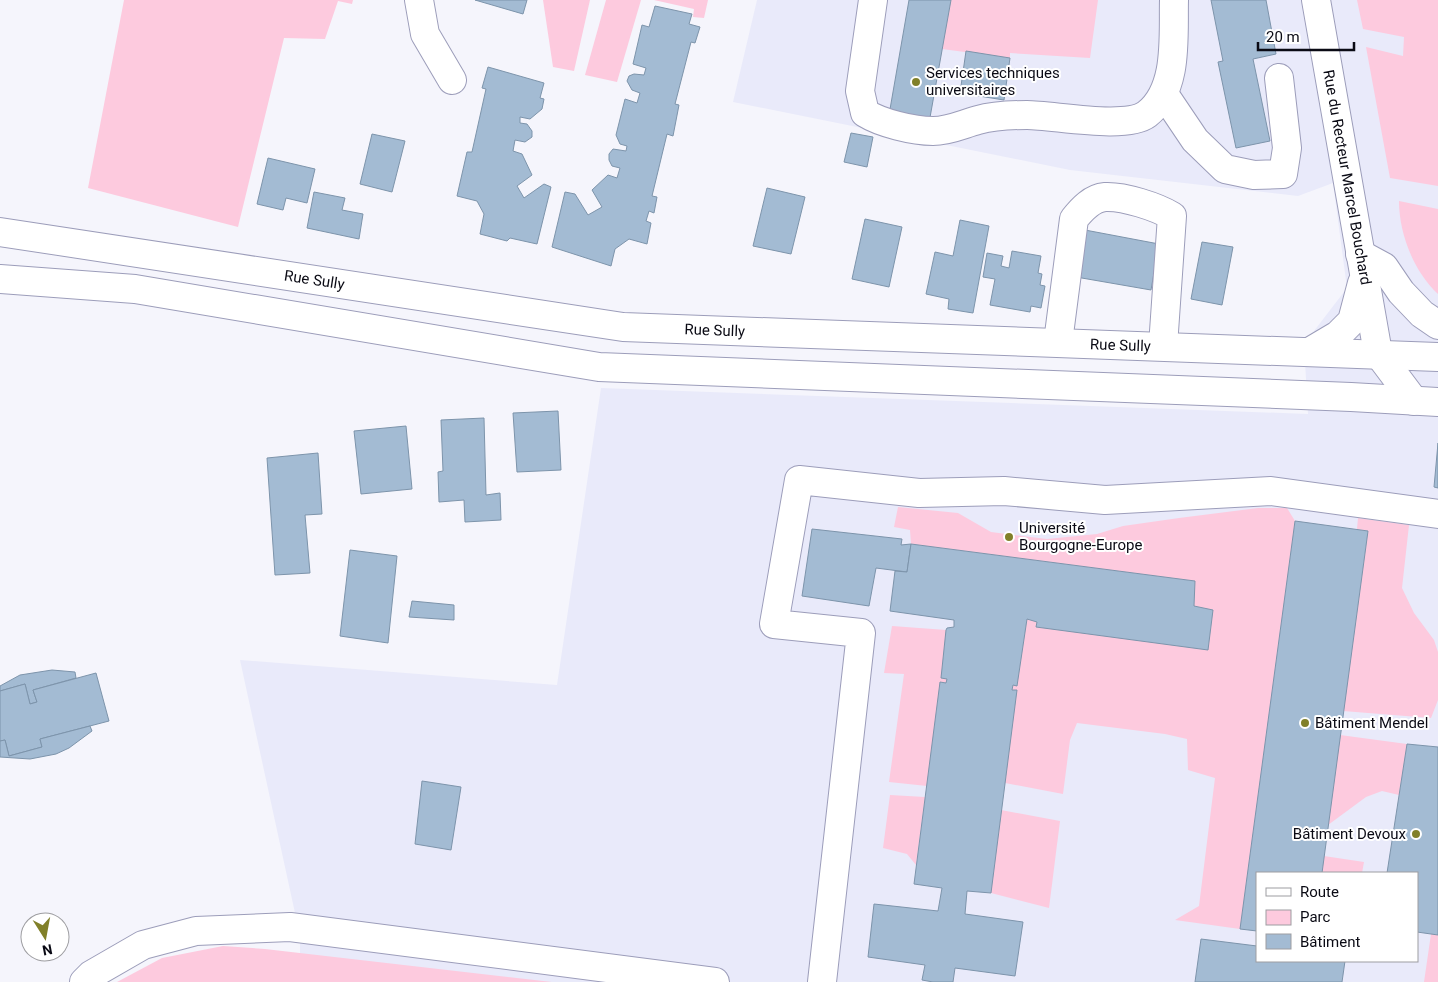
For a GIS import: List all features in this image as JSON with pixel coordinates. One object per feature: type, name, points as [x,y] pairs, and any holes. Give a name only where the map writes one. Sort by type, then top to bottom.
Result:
[{"type":"main road","points":[[419,0],[425,34],[452,80]]},
{"type":"main road","points":[[873,0],[860,91],[865,113],[878,122],[932,131],[980,120],[1026,115],[1118,122],[1146,115],[1164,94],[1173,55],[1174,0]]},
{"type":"main road","name":"Rue du Recteur Marcel Bouchard","points":[[1316,0],[1378,354]]},
{"type":"main road","points":[[1164,94],[1195,140],[1225,169],[1254,175],[1283,174],[1287,148],[1279,78]]},
{"type":"main road","points":[[1058,342],[1074,218],[1085,206],[1104,197],[1159,208],[1172,216],[1162,346]]},
{"type":"main road","name":"Rue Sully","points":[[0,232],[623,327],[1438,357]]},
{"type":"main road","points":[[1311,351],[1338,335],[1352,321],[1362,265],[1384,267],[1401,292],[1422,314],[1438,325]]},
{"type":"main road","points":[[0,279],[135,289],[599,367],[1426,402]]},
{"type":"main road","points":[[1378,354],[1426,402]]},
{"type":"main road","points":[[822,982],[861,633],[774,624],[799,480],[919,492],[1004,491],[1105,500],[1271,491],[1438,514]]},
{"type":"main road","points":[[84,982],[92,975],[143,945],[196,931],[290,927],[715,982]]},
{"type":"shaded area","name":"Université Bourgogne-Europe","points":[[757,0],[1438,0],[1438,982],[300,982],[300,936],[240,660],[557,685],[601,388],[1308,414],[1304,344],[1347,288],[1333,183],[1298,196],[1070,170],[733,102]]},
{"type":"green space","points":[[124,0],[353,0],[352,4],[338,1],[325,39],[284,38],[238,227],[88,188]]},
{"type":"green space","points":[[543,0],[590,0],[574,71],[553,67]]},
{"type":"green space","points":[[606,0],[641,0],[617,82],[585,75]]},
{"type":"green space","points":[[654,0],[708,0],[704,18],[693,17],[694,9]]},
{"type":"green space","points":[[951,0],[1098,0],[1090,58],[1010,53],[1010,58],[942,49]]},
{"type":"green space","points":[[1357,0],[1438,0],[1438,186],[1390,178],[1366,47],[1403,56],[1404,37],[1363,29]]},
{"type":"green space","points":[[1399,201],[1438,209],[1438,294],[1429,285],[1415,264],[1405,239]]},
{"type":"green space","points":[[898,507],[958,513],[991,532],[1047,539],[1097,534],[1123,526],[1179,518],[1258,508],[1287,508],[1295,521],[1240,929],[1175,920],[1199,906],[1215,778],[1188,770],[1187,739],[1165,734],[1077,723],[1070,740],[1063,794],[1005,783],[1016,690],[1012,690],[1013,685],[1017,686],[1027,619],[1037,622],[1037,627],[1208,650],[1213,610],[1194,606],[1195,581],[911,544],[910,530],[894,527]]},
{"type":"green space","points":[[1358,518],[1409,525],[1402,588],[1414,613],[1434,640],[1438,652],[1438,700],[1431,718],[1343,711],[1368,531],[1357,529]]},
{"type":"green space","points":[[892,626],[946,630],[941,678],[947,679],[946,683],[941,682],[927,786],[889,782],[904,674],[884,673]]},
{"type":"green space","points":[[1340,735],[1407,744],[1399,795],[1382,791],[1366,797],[1328,825]]},
{"type":"green space","points":[[890,795],[925,797],[916,865],[907,854],[883,848]]},
{"type":"green space","points":[[1001,810],[1060,821],[1049,908],[991,893]]},
{"type":"green space","points":[[1324,856],[1364,862],[1362,872],[1322,872]]},
{"type":"green space","points":[[1431,934],[1438,935],[1438,982],[1424,982]]},
{"type":"green space","points":[[223,946],[265,949],[552,982],[117,982],[162,958]]},
{"type":"building","points":[[475,0],[527,0],[523,14]]},
{"type":"building","name":"Services techniques universitaires","points":[[909,0],[951,0],[929,123],[889,115]]},
{"type":"building","points":[[1211,0],[1266,0],[1276,54],[1253,59],[1270,141],[1236,148],[1218,62],[1223,61]]},
{"type":"building","points":[[655,6],[692,14],[689,24],[700,27],[695,43],[691,42],[675,104],[679,105],[673,136],[667,134],[652,196],[657,197],[654,213],[649,211],[646,221],[651,223],[647,244],[629,239],[615,249],[611,266],[552,247],[565,192],[575,194],[588,215],[602,207],[592,190],[608,175],[617,178],[620,168],[612,166],[609,154],[613,149],[626,151],[627,146],[620,144],[616,135],[625,99],[637,103],[640,93],[632,90],[627,81],[629,76],[634,74],[644,75],[646,68],[633,64],[642,25],[649,27]]},
{"type":"building","points":[[966,51],[1010,58],[1004,100],[960,93]]},
{"type":"building","points":[[488,67],[544,83],[540,98],[544,99],[542,109],[530,119],[520,117],[520,123],[527,124],[532,131],[532,137],[525,142],[515,140],[513,151],[522,154],[532,175],[517,186],[524,198],[544,184],[551,187],[537,244],[510,238],[507,241],[480,234],[484,214],[477,201],[457,196],[467,152],[472,152],[486,89],[482,88]]},
{"type":"building","points":[[851,133],[873,137],[867,167],[844,162]]},
{"type":"building","points":[[372,134],[405,141],[392,192],[360,184]]},
{"type":"building","points":[[268,158],[315,169],[307,203],[286,198],[283,210],[257,204]]},
{"type":"building","points":[[767,188],[805,197],[791,254],[753,246]]},
{"type":"building","points":[[314,192],[345,198],[342,210],[363,214],[359,239],[307,228]]},
{"type":"building","points":[[865,219],[902,227],[889,287],[852,279]]},
{"type":"building","points":[[960,220],[989,226],[973,313],[948,309],[949,299],[926,294],[935,252],[953,256]]},
{"type":"building","points":[[1085,230],[1159,244],[1151,290],[1076,277]]},
{"type":"building","points":[[1202,242],[1233,247],[1222,305],[1191,299]]},
{"type":"building","points":[[1012,251],[1041,256],[1038,273],[1042,274],[1040,285],[1045,286],[1041,308],[1031,306],[1030,312],[990,305],[995,279],[983,277],[987,253],[1003,256],[1001,266],[1009,268]]},
{"type":"building","points":[[558,411],[561,470],[517,472],[513,413]]},
{"type":"building","points":[[484,418],[486,495],[500,493],[501,520],[465,522],[464,500],[439,502],[438,472],[443,471],[441,420]]},
{"type":"building","points":[[406,426],[412,489],[361,494],[354,431]]},
{"type":"building","points":[[1438,443],[1438,488],[1434,487]]},
{"type":"building","points":[[318,453],[322,514],[305,515],[310,573],[275,575],[267,458]]},
{"type":"building","name":"Bâtiment Mendel","points":[[1295,521],[1368,531],[1322,872],[1256,872],[1256,931],[1240,929]]},
{"type":"building","points":[[812,529],[902,539],[901,545],[911,544],[907,572],[876,568],[869,606],[802,596]]},
{"type":"building","points":[[911,544],[1195,581],[1194,606],[1213,610],[1208,650],[1036,627],[1037,622],[1027,619],[1017,686],[1013,685],[1012,690],[1017,690],[991,893],[967,891],[965,914],[1023,922],[1015,976],[955,968],[953,982],[933,982],[922,980],[925,965],[868,957],[874,904],[938,911],[942,888],[914,884],[940,682],[946,683],[947,679],[941,678],[946,630],[947,628],[954,627],[954,620],[890,611],[895,571],[907,572]]},
{"type":"building","points":[[350,550],[397,556],[388,643],[340,636]]},
{"type":"building","points":[[412,601],[454,605],[454,620],[409,617]]},
{"type":"building","points":[[52,670],[75,672],[76,678],[33,690],[37,702],[30,704],[25,684],[0,691],[0,686],[20,675]]},
{"type":"building","points":[[96,673],[109,721],[40,739],[42,747],[9,756],[5,740],[0,741],[0,691],[25,684],[30,704],[37,702],[33,690]]},
{"type":"building","points":[[90,726],[92,731],[69,748],[56,754],[30,759],[0,757],[0,741],[5,740],[9,756],[42,747],[40,739]]},
{"type":"building","name":"Bâtiment Devoux","points":[[1407,744],[1438,747],[1438,935],[1418,932],[1418,872],[1387,872]]},
{"type":"building","points":[[422,781],[461,787],[451,850],[415,844]]},
{"type":"building","points":[[1201,939],[1256,946],[1256,962],[1345,962],[1342,982],[1195,982]]},
{"type":"place","name":"Services techniques universitaires","points":[[916,82]]},
{"type":"place","name":"Université Bourgogne-Europe","points":[[1009,537]]},
{"type":"place","name":"Bâtiment Mendel","points":[[1305,723]]},
{"type":"place","name":"Bâtiment Devoux","points":[[1416,834]]}]
